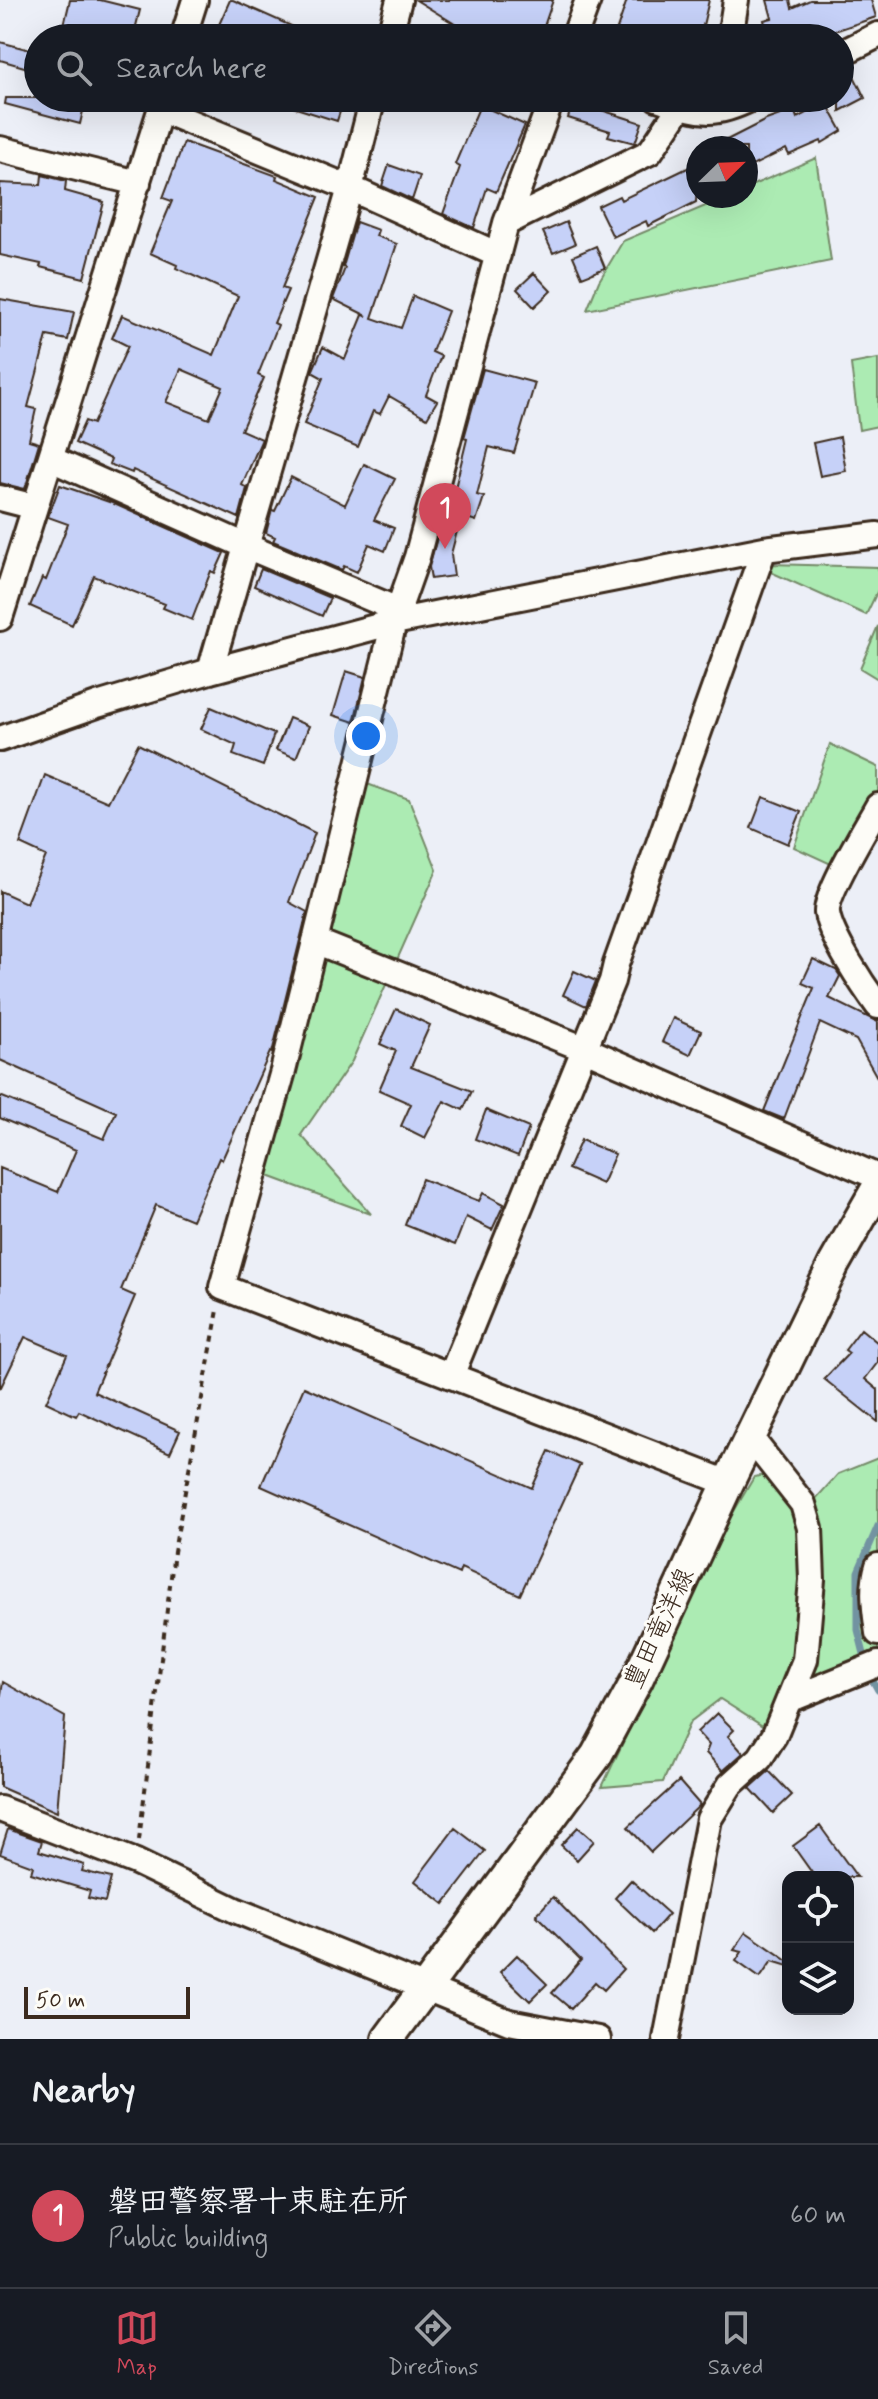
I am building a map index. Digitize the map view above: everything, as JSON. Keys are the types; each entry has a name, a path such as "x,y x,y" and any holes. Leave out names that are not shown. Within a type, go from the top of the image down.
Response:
{"main road":[{"name":"豊田竜洋線","path":"388,2039 596,1756 637,1680 834,1264 878,1187"}],"street":[{"path":"187,24 195,0"},
{"path":"393,24 399,0"},
{"path":"579,24 588,0"},
{"path":"732,24 736,0"},
{"path":"854,47 878,35"},
{"path":"0,618 160,112"},
{"path":"180,112 498,255"},
{"path":"210,671 369,112"},
{"path":"547,112 506,223 417,557 396,616 283,1071 222,1287 728,1483"},
{"path":"506,223 650,152 668,112"},
{"path":"0,149 138,183"},
{"path":"51,459 396,616"},
{"path":"0,498 35,507"},
{"path":"0,739 97,705 396,616 764,549 878,535"},
{"path":"451,1376 612,981 764,549"},
{"path":"878,806 833,889 827,911 837,939 878,1006"},
{"path":"315,941 585,1049 878,1177"},
{"path":"666,2039 709,1819 730,1785 760,1758 774,1736 805,1660 812,1580 810,1528 803,1504 750,1437"},
{"path":"878,1566 874,1578 874,1602 878,1633"},
{"path":"789,1700 878,1664"},
{"path":"0,1809 136,1862 235,1910 509,2022 598,2039"}],"path":[{"path":"136,1862 174,1552 222,1287"}],"green space":[{"path":"816,158 831,261 587,310 599,281 623,241 701,208 758,208 758,183"},
{"path":"878,359 878,426 859,430 851,364"},
{"path":"770,564 878,567 878,590 866,615 764,569"},
{"path":"878,626 878,679 860,668"},
{"path":"830,744 878,767 878,812 844,870 794,847"},
{"path":"356,780 409,799 437,870 352,1061 301,1135 371,1214 260,1173"},
{"path":"878,1458 878,1656 789,1700 775,1734 720,1699 690,1722 663,1782 602,1787 723,1530 754,1477 778,1473 805,1511 838,1474"}],"building":[{"path":"70,0 100,0 140,10 136,24 64,24"},
{"path":"230,0 233,0 287,24 219,24"},
{"path":"416,0 553,0 545,24 455,24"},
{"path":"627,0 709,0 703,24 619,24"},
{"path":"767,0 790,0 792,8 810,0 871,0 876,17 854,24 765,24 764,20 772,18"},
{"path":"0,42 24,48 24,67 0,60"},
{"path":"854,76 865,98 854,104"},
{"path":"6,98 24,98 24,109 5,104"},
{"path":"35,112 83,112 80,124"},
{"path":"309,112 340,112 337,121"},
{"path":"477,112 496,112 525,125 496,192 487,188 474,228 443,214 460,167 455,164"},
{"path":"570,112 608,112 642,123 635,143 608,136 610,131 568,118"},
{"path":"795,112 797,118 808,112 832,112 842,131 822,143 789,155 786,149 758,163 758,136 735,136 766,120"},
{"path":"184,142 277,176 276,179 319,197 282,288 288,290 258,375 264,378 241,430 262,439 242,485 247,488 239,518 133,470 132,473 109,464 111,459 75,443 85,421 93,424 128,346 112,338 122,315 214,355 238,296 150,253 172,201 163,198","holes":["181,369 223,387 209,419 166,402"]},
{"path":"389,165 420,176 412,200 382,186"},
{"path":"686,169 686,207 648,226 646,221 613,237 598,206 619,196 621,200"},
{"path":"42,175 66,181 65,191 104,202 84,278 0,255 0,183 41,185"},
{"path":"356,222 378,230 376,236 397,244 372,318 401,328 413,296 448,311 432,352 441,356 426,395 437,401 427,418 389,396 380,414 373,411 358,447 304,424 323,378 312,372 323,347 345,359 363,315 367,316 333,299 345,268"},
{"path":"566,222 575,244 553,253 543,232"},
{"path":"596,246 605,268 582,277 573,256"},
{"path":"534,273 551,291 534,307 517,289"},
{"path":"0,299 74,312 68,340 47,336 28,407 36,409 29,440 39,443 25,489 0,483"},
{"path":"483,369 535,383 514,453 489,447 477,495 484,497 476,521 461,516 451,554 454,576 431,579 429,567 451,487 455,488 467,439 464,438"},
{"path":"840,437 846,471 820,476 813,443"},
{"path":"364,464 395,479 374,520 394,528 385,551 369,544 357,572 344,566 342,570 273,541 275,537 266,533 272,510 275,511 291,477 345,505"},
{"path":"60,485 112,503 224,553 215,573 211,571 192,620 163,608 165,604 94,576 72,625 30,606 42,578 46,580 68,524 48,517"},
{"path":"261,569 330,598 322,616 254,586"},
{"path":"346,671 365,677 354,722 333,715"},
{"path":"211,707 274,734 263,766 233,755 236,745 201,729"},
{"path":"289,718 309,726 296,758 276,750"},
{"path":"138,744 315,833 289,902 307,912 272,1053 222,1160 219,1158 192,1220 156,1205 121,1290 135,1296 94,1392 180,1431 170,1453 79,1411 76,1416 46,1402 67,1355 25,1337 0,1389 0,1168 58,1192 76,1150 0,1118 0,1096 104,1139 116,1112 0,1060 0,891 26,903 46,856 20,844 45,775 108,802"},
{"path":"763,797 801,812 788,844 751,828"},
{"path":"813,959 836,970 840,976 829,998 878,1022 878,1079 856,1040 820,1023 784,1119 764,1111 814,988 802,983"},
{"path":"574,971 596,981 586,1006 563,995"},
{"path":"396,1009 430,1025 411,1067 472,1091 463,1110 444,1101 425,1138 401,1126 411,1104 379,1090 396,1051 380,1044"},
{"path":"673,1018 701,1031 690,1055 662,1042"},
{"path":"486,1110 529,1128 518,1156 475,1139"},
{"path":"581,1140 615,1154 602,1184 568,1169"},
{"path":"422,1179 479,1201 483,1193 504,1204 492,1230 466,1217 455,1245 405,1225"},
{"path":"861,1329 878,1343 878,1362 865,1379 878,1390 878,1422 824,1379 849,1353 845,1350"},
{"path":"304,1387 532,1488 549,1451 580,1465 520,1595 461,1568 459,1574 261,1486"},
{"path":"3,1682 65,1717 57,1812 0,1787 0,1700"},
{"path":"717,1713 734,1730 728,1736 743,1753 723,1771 706,1753 709,1745 697,1732"},
{"path":"769,1771 792,1795 773,1813 750,1788"},
{"path":"679,1781 700,1805 651,1852 628,1827"},
{"path":"820,1826 853,1871 811,1871 793,1846"},
{"path":"578,1827 594,1841 577,1860 561,1845"},
{"path":"455,1828 485,1851 444,1904 415,1881"},
{"path":"8,1829 42,1841 39,1851 84,1865 82,1871 111,1878 105,1902 88,1898 90,1891 31,1873 33,1866 0,1854"},
{"path":"631,1880 669,1914 652,1933 615,1898"},
{"path":"553,1897 623,1969 604,1990 595,1982 571,2009 552,1993 581,1960 536,1915"},
{"path":"746,1932 782,1957 782,1964 772,1961 760,1978 736,1961 742,1952 734,1950"},
{"path":"517,1955 547,1984 530,2001 500,1972"}],"waterway":[{"path":"866,1662 858,1630 858,1572 878,1526"},
{"path":"869,1674 878,1690"}],"place":[{"name":"磐田警察署十束駐在所","path":"445,549"}]}
